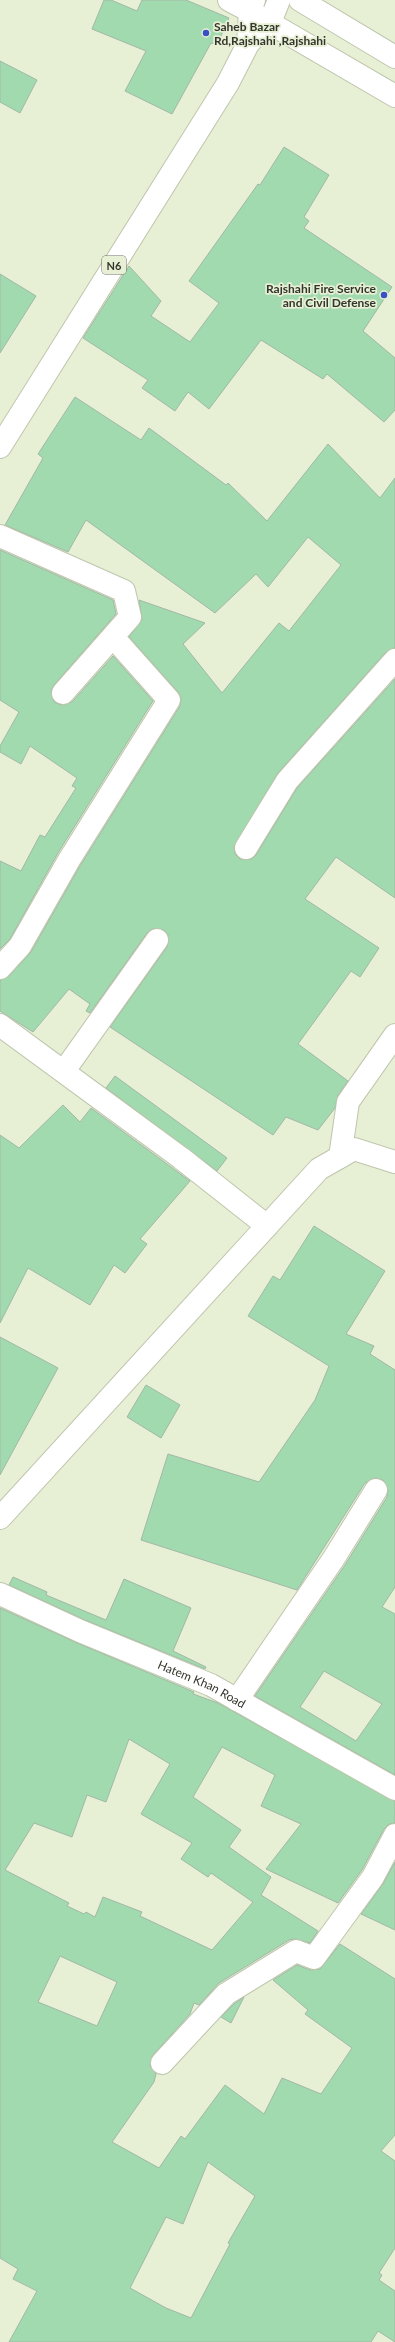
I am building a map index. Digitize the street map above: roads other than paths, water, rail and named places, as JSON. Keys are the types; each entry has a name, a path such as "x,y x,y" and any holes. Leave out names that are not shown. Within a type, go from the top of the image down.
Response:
{"main road":[{"path":"229,0 257,11 395,96"},
{"name":"N6","path":"0,447 228,82 248,44 257,11 279,0"},
{"path":"300,0 395,57"},
{"path":"0,536 124,591 130,617 63,693"},
{"path":"0,968 20,946 69,860 169,700 113,637"},
{"path":"246,848 287,781 395,660"},
{"path":"64,1071 157,940"},
{"path":"0,1024 181,1158 267,1226"},
{"path":"340,1157 348,1102 395,1035"},
{"path":"0,1518 319,1169 354,1149 395,1162"},
{"path":"237,1700 334,1558 376,1490"},
{"name":"Hatem Khan Road","path":"0,1594 80,1631 211,1685 395,1789"},
{"path":"162,2063 226,1994 296,1951 314,1958 373,1877 395,1835"}],"place":[{"name":"Saheb Bazar Rd,Rajshahi ,Rajshahi","path":"206,33"},
{"name":"Rajshahi Fire Service and Civil Defense","path":"384,295"}]}
